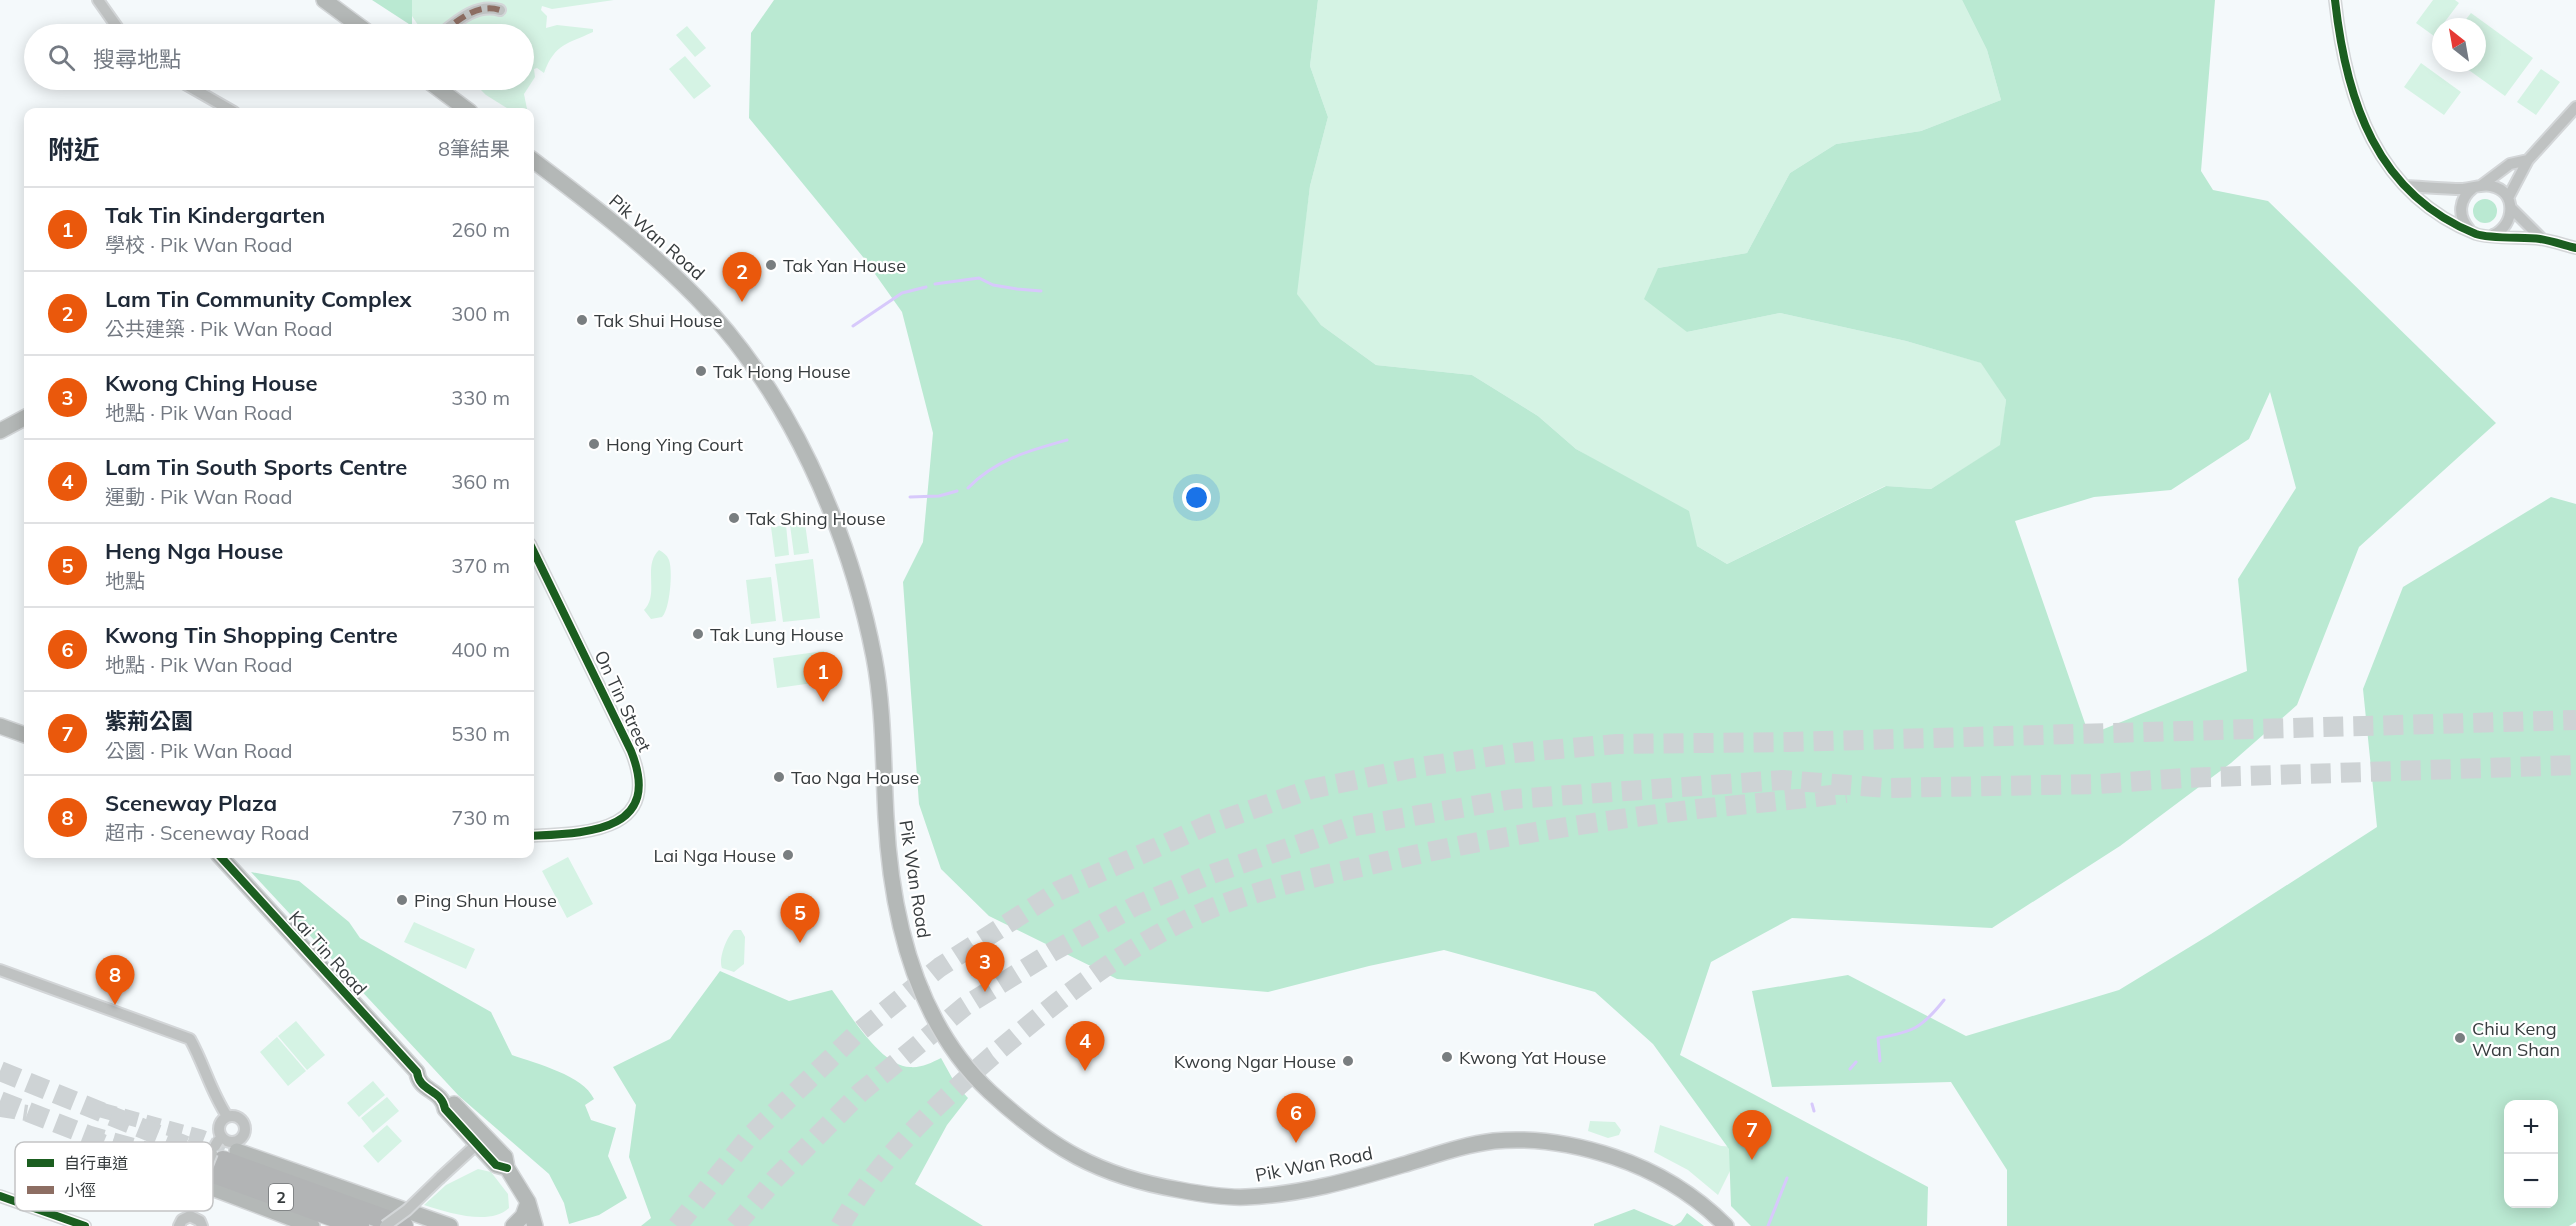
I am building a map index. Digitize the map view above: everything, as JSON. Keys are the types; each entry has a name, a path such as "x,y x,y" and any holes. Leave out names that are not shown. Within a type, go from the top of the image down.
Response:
{"highway":[{"name":"2","path":"222,1168 352,1218 403,1226"}],"main road":[{"path":"324,0 356,24"},
{"path":"440,90 464,108"},
{"name":"Pik Wan Road","path":"534,161 632,238 712,315 774,397 810,467 853,574 874,659 884,743 888,850 898,915 906,946 921,992 937,1022 967,1067 989,1091 1053,1143 1088,1164 1142,1182 1199,1193 1242,1197 1282,1193 1345,1181 1477,1144 1532,1140 1580,1146 1630,1162 1666,1180 1706,1208 1726,1226"},
{"path":"0,431 24,418"},
{"path":"0,726 24,735"},
{"name":"Kai Tin Road","path":"222,858 417,1072 424,1073 433,1083 445,1109 484,1143 496,1166 507,1168 528,1202 535,1226"},
{"path":"222,1168 312,1226"},
{"path":"222,1168 450,1226"},
{"path":"513,1226 523,1216 528,1202"}],"street":[{"path":"98,0 115,24"},
{"path":"2335,0 2340,48 2356,106 2382,156 2415,197 2444,219 2479,235 2542,239 2576,248"},
{"path":"454,24 466,14 494,6"},
{"path":"196,90 227,108"},
{"path":"2490,235 2506,226 2510,203 2528,160 2576,107"},
{"path":"2469,229 2462,219 2461,208 2465,196 2510,164 2528,160"},
{"path":"2406,186 2498,188 2542,239"},
{"name":"On Tin Street","path":"534,552 631,751 636,764 639,787 634,804 626,816 600,830 534,836"},
{"path":"0,970 156,1020 190,1038 216,1099 227,1116"},
{"path":"190,1038 194,1027"},
{"path":"227,1116 235,1116 245,1125 242,1139 228,1142 219,1133 220,1123 227,1116"},
{"path":"213,1151 222,1137"},
{"path":"384,1226 407,1210 440,1178 484,1143"},
{"path":"0,1196 15,1201"},
{"path":"42,1211 85,1226"},
{"path":"190,1216 191,1211"},
{"path":"179,1226 182,1220 190,1216"},
{"path":"190,1216 200,1221 202,1226"}],"green space":[{"path":"372,0 412,0 412,24"},
{"path":"409,0 614,0 552,9 542,6 541,10 547,16 546,28 557,25 593,29 593,32 569,42 558,50 544,73 537,68 534,69 534,24 417,24 412,16"},
{"path":"774,0 1318,0 1310,66 1328,117 1310,186 1297,294 1321,325 1376,365 1472,375 1538,416 1576,449 1689,511 1697,546 1727,564 1886,486 1931,489 2000,445 2006,400 1981,363 1906,341 1780,313 1687,332 1644,299 1658,268 1747,253 1790,173 1836,144 1921,131 2001,100 1987,50 1962,0 2215,0 2201,171 2213,190 2268,201 2496,423 2359,547 2297,705 2231,763 2120,846 1992,928 1792,918 1711,962 1680,1055 1928,1187 1927,1226 1751,1226 1731,1206 1729,1149 1653,1044 1595,992 1444,950 1369,966 1268,992 1117,979 989,916 941,869 919,804 903,582 923,542 933,433 902,312 863,257 749,118 751,33","holes":["2270,392 2296,488 2238,579 2247,671 2089,735 2015,521 2094,497 2171,490 2249,439"]},
{"path":"1318,0 1962,0 1987,50 2001,100 1921,131 1836,144 1790,173 1747,253 1658,268 1687,332 1780,313 1906,341 1982,363 2006,400 2001,445 1931,489 1885,486 1727,564 1697,546 1619,474 1576,449 1538,416 1472,375 1376,365 1321,325 1296,294 1310,186 1328,117 1310,66"},
{"path":"2433,0 2455,0 2459,3 2448,18 2432,18 2432,35 2416,23"},
{"path":"2471,13 2478,18 2467,18"},
{"path":"2486,24 2533,58 2505,96 2472,72 2486,72"},
{"path":"687,26 706,48 695,57 676,35"},
{"path":"685,56 711,86 694,99 669,69"},
{"path":"2421,63 2461,92 2444,115 2404,87"},
{"path":"2541,69 2560,82 2536,115 2517,102"},
{"path":"481,90 527,90 524,94 527,108 507,108"},
{"path":"2485,199 2493,203 2497,211 2493,219 2485,223 2477,219 2473,211 2477,203"},
{"path":"2551,497 2576,504 2576,1222 2569,1226 2007,1226 2007,1170 1951,1082 1772,1087 1752,991 1848,975 1966,1036 2119,990 2377,827 2363,689 2403,587"},
{"path":"805,523 809,553 794,555 790,525"},
{"path":"786,525 789,555 775,557 771,527"},
{"path":"659,550 669,560 670,590 665,613 662,617 651,619 644,610 651,596 652,564"},
{"path":"813,559 820,618 783,622 775,564"},
{"path":"771,577 776,621 751,624 746,580"},
{"path":"824,651 828,681 777,688 773,658"},
{"path":"568,857 593,904 567,918 542,871"},
{"path":"251,872 299,881 349,922 360,938 491,1012 512,1055 558,1071 580,1083 594,1099 585,1105 591,1120 616,1128 608,1156 627,1198 599,1215 569,1224 564,1203 549,1174 459,1096"},
{"path":"414,922 475,949 466,969 404,942"},
{"path":"734,930 741,930 745,937 744,964 734,972 722,968 721,959"},
{"path":"720,971 789,1001 832,990 866,1036 888,1058 899,1065 914,1067 926,1065 941,1058 956,1085 968,1098 947,1125 915,1184 983,1226 641,1226 651,1218 629,1157 636,1105 613,1067 670,1039"},
{"path":"296,1021 325,1055 307,1070 278,1036"},
{"path":"277,1037 306,1071 288,1086 260,1052"},
{"path":"373,1081 385,1095 359,1117 347,1103"},
{"path":"387,1097 399,1111 373,1133 361,1118"},
{"path":"1590,1121 1615,1122 1621,1130 1619,1135 1608,1138 1588,1131"},
{"path":"387,1125 402,1141 378,1163 363,1146"},
{"path":"1660,1125 1721,1146 1789,1150 1732,1167 1718,1195 1688,1170 1654,1152"},
{"path":"478,1169 491,1172 508,1194 509,1208 501,1213 480,1217 457,1214 424,1205 446,1185"},
{"path":"1634,1209 1674,1226 1594,1226 1594,1224"},
{"path":"1687,1213 1704,1226 1674,1226 1681,1222"}],"waterway":[{"path":"935,284 979,278 993,285 1041,291"},
{"path":"853,326 902,293 926,287"},
{"path":"968,488 978,478 1001,463 1027,452 1067,440"},
{"path":"910,497 939,496 957,491"},
{"path":"1880,1061 1878,1038 1908,1031 1923,1023 1944,1000"},
{"path":"1850,1069 1856,1062"},
{"path":"1812,1104 1814,1111"},
{"path":"1768,1226 1787,1178"}],"tunnel":[{"path":"677,1226 748,1138 855,1035 940,967 1058,891 1210,824 1311,789 1413,768 1514,753 1617,744 1789,742 2576,720"},
{"path":"735,1226 775,1179 861,1092 965,1006 1052,952 1135,906 1206,876 1349,827 1513,799 1783,780 1886,788 2099,784 2184,778 2576,765"},
{"path":"840,1226 871,1179 909,1135 992,1056 1098,972 1154,936 1215,907 1311,878 1491,840 1657,814 1846,793"},
{"path":"0,1071 176,1142"},
{"path":"0,1101 111,1142"},
{"path":"0,1109 27,1113"},
{"path":"101,1110 201,1137 237,1151"},
{"path":"90,1136 104,1142"},
{"path":"213,1157 223,1161"},
{"path":"213,1173 217,1174"}],"marked path":[{"path":"454,24 476,11 492,8 500,10"}],"cycle path":[{"path":"2335,0 2340,37 2358,107 2372,140 2390,169 2413,195 2442,217 2476,234 2490,237 2540,239 2576,248"},
{"path":"534,552 631,751 638,778 637,798 628,813 614,823 574,833 534,836"},
{"path":"222,858 417,1072 422,1083 440,1098 445,1109 496,1165 507,1168"},
{"path":"0,1196 15,1201"},
{"path":"42,1211 85,1226"}],"place":[{"name":"Tak Yan House","path":"771,265"},
{"name":"Lam Tin Community Complex","path":"742,302"},
{"name":"Tak Shui House","path":"582,320"},
{"name":"Tak Hong House","path":"701,371"},
{"name":"Hong Ying Court","path":"594,444"},
{"name":"Tak Shing House","path":"734,518"},
{"name":"Tak Lung House","path":"698,634"},
{"name":"Tak Tin Kindergarten","path":"823,702"},
{"name":"Tao Nga House","path":"779,777"},
{"name":"Lai Nga House","path":"788,855"},
{"name":"Ping Shun House","path":"402,900"},
{"name":"Heng Nga House","path":"800,943"},
{"name":"Kwong Ching House","path":"985,992"},
{"name":"Sceneway Plaza","path":"115,1005"},
{"name":"Chiu Keng Wan Shan","path":"2460,1038"},
{"name":"Kwong Yat House","path":"1447,1057"},
{"name":"Kwong Ngar House","path":"1348,1061"},
{"name":"Lam Tin South Sports Centre","path":"1085,1071"},
{"name":"Kwong Tin Shopping Centre","path":"1296,1143"},
{"name":"紫荊公園","path":"1752,1160"}]}
